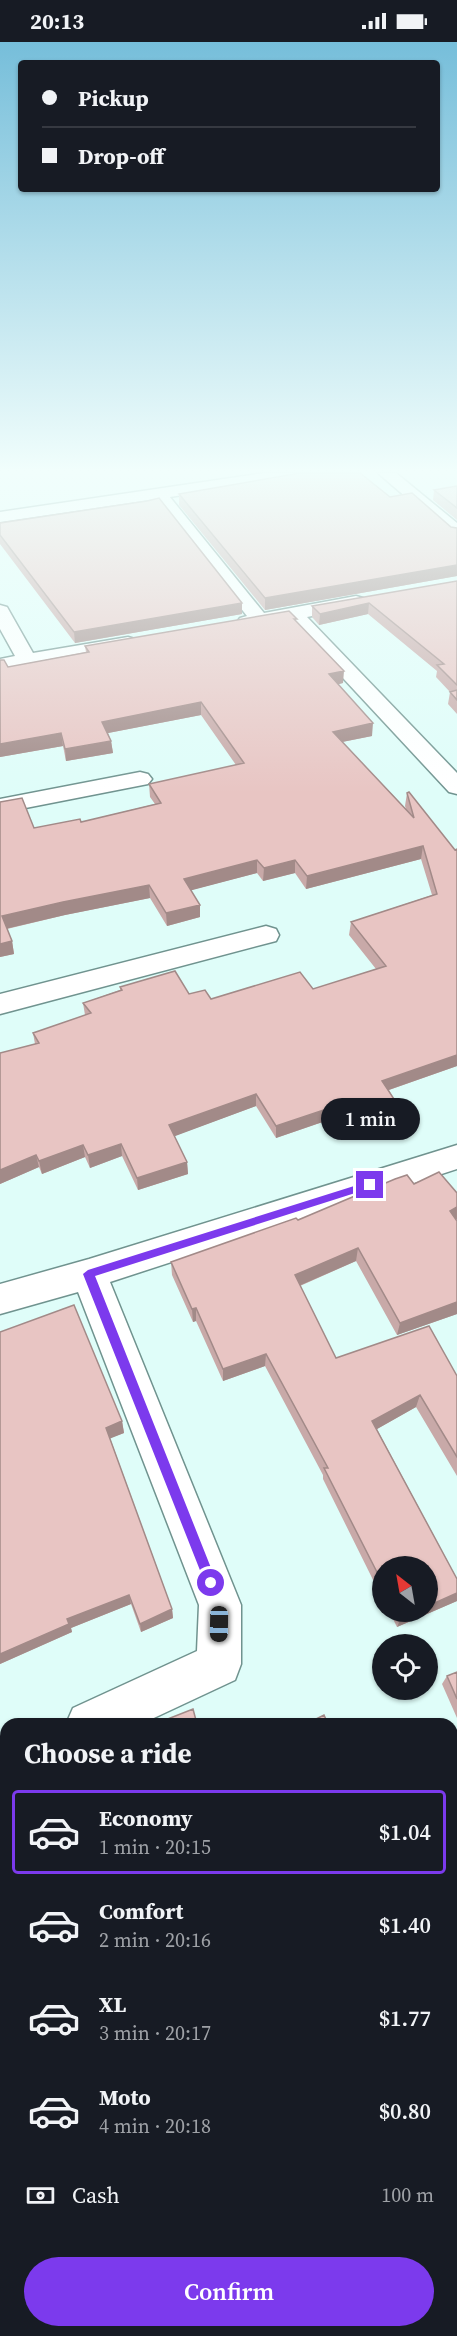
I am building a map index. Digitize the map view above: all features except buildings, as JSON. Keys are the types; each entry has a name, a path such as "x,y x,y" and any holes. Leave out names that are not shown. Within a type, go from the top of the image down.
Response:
{"street":[{"path":"228,580 260,620"},
{"path":"225,626 375,598"},
{"path":"0,611 27,660"},
{"path":"293,613 457,787"},
{"path":"0,665 144,640"},
{"path":"0,806 140,779"},
{"path":"0,1004 266,935"},
{"path":"0,1299 88,1274 457,1157"},
{"path":"88,1274 220,1605 219,1664 102,1718"}],"route":[{"path":"211,1583 88,1274 370,1185"}]}
